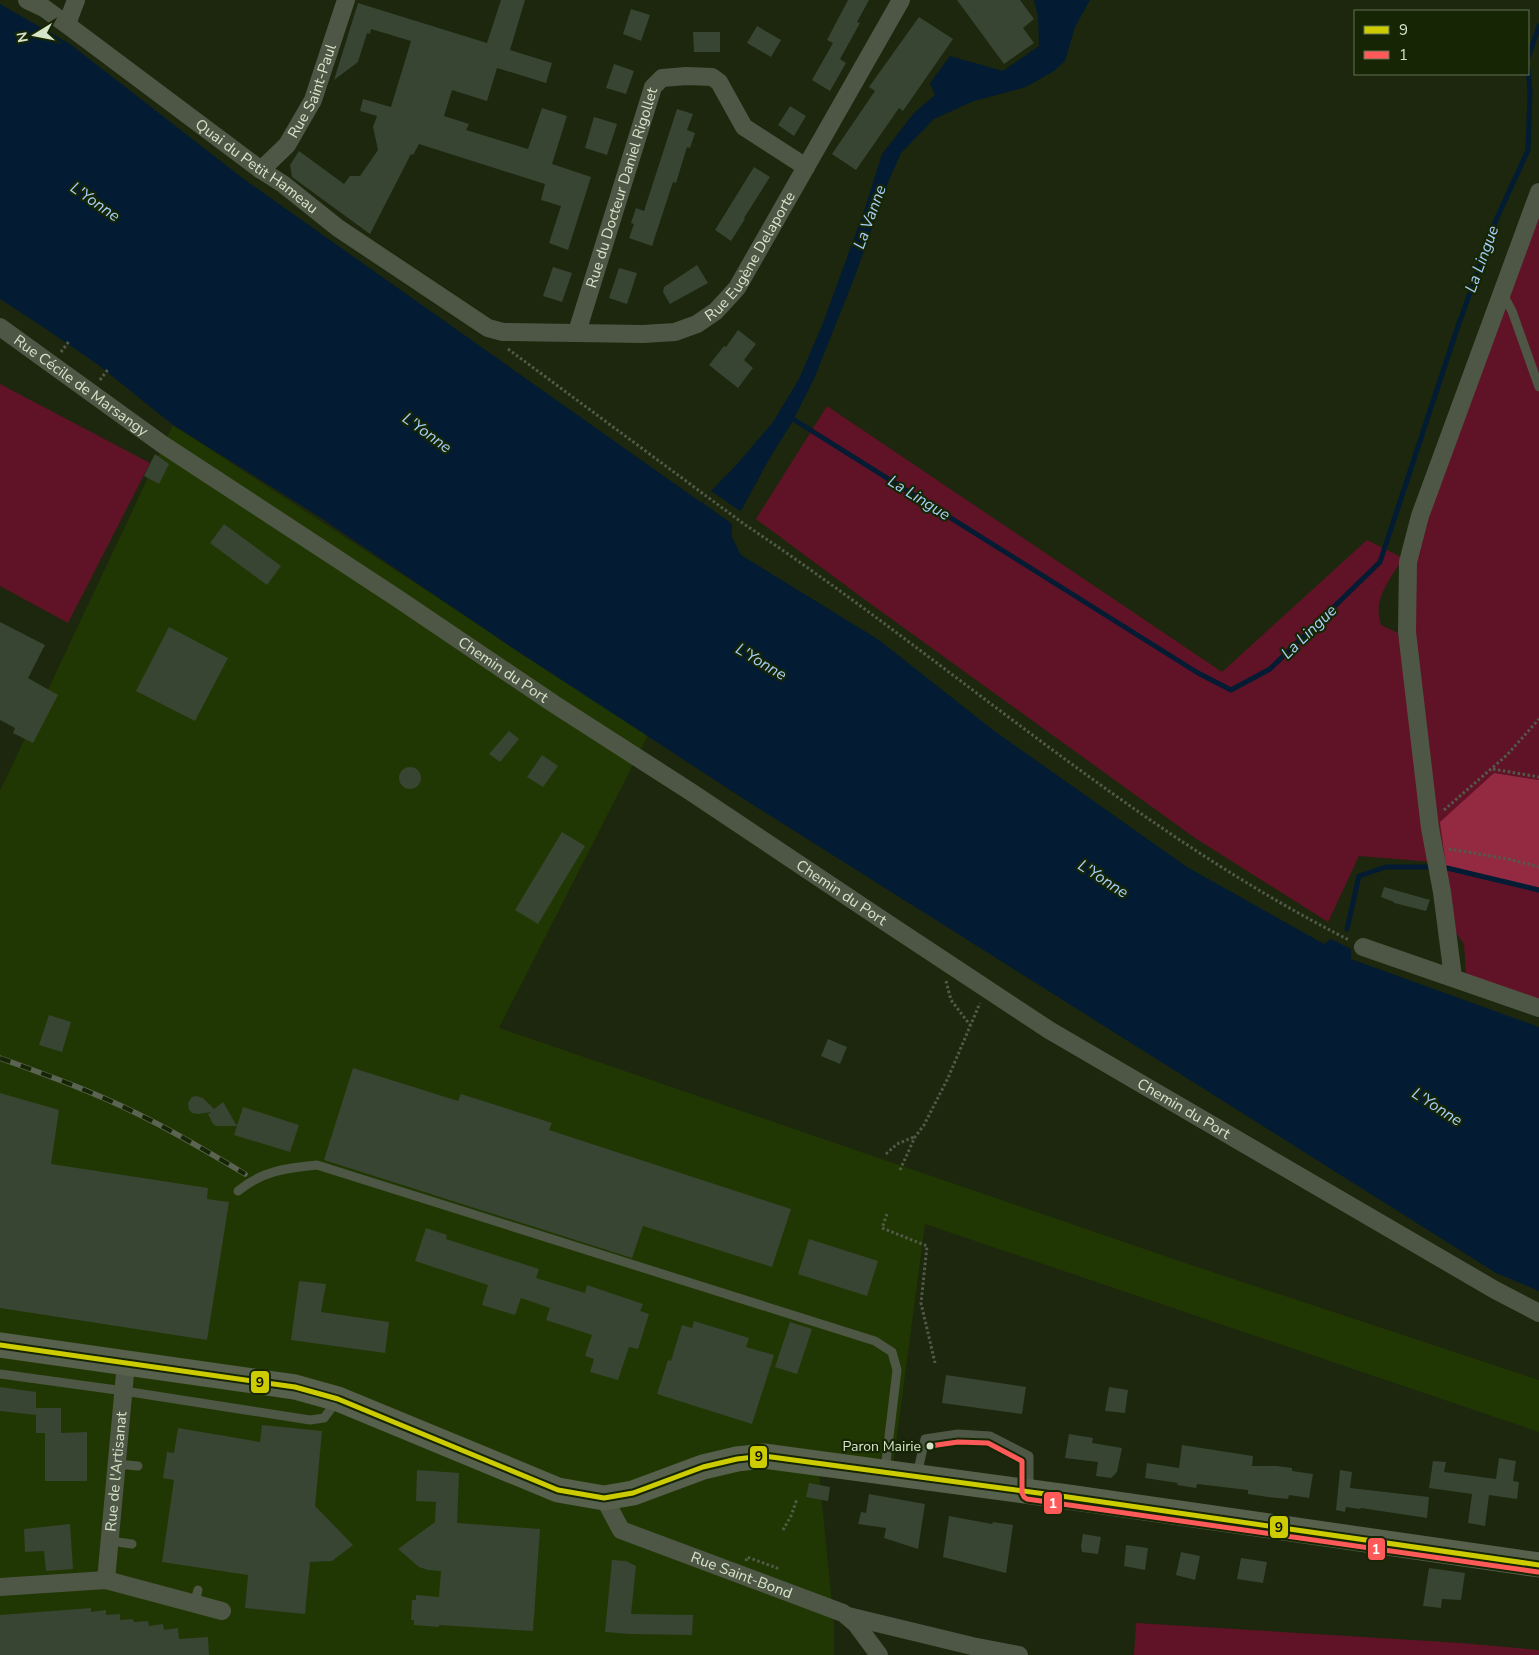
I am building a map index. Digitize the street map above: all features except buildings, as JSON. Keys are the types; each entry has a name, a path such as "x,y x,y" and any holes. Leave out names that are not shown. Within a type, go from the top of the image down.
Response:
{"main road":[{"path":"0,1345 295,1387 338,1400 558,1490 604,1498 633,1493 703,1467 737,1459 764,1456 1539,1565"}],"street":[{"name":"Quai du Petit Hameau","path":"27,0 44,8 67,24 261,170 283,184 338,228 488,328"},
{"path":"67,24 76,0"},
{"name":"Rue Saint-Paul","path":"261,170 287,144 313,100 346,0"},
{"name":"Rue Eugène Delaporte","path":"488,328 503,332 643,334 675,332 697,324 716,311 737,288 901,0"},
{"name":"Rue du Docteur Daniel Rigollet","path":"577,332 653,88 662,78 686,76 712,77 719,82 744,127 806,167"},
{"path":"1453,977 1430,823 1407,632 1408,562 1420,516 1539,192"},
{"name":"Rue Cécile de Marsangy","path":"0,327 162,444"},
{"name":"Chemin du Port","path":"162,444 397,598 554,704 692,792 949,965 1057,1035 1495,1290 1539,1313"},
{"path":"1357,944 1539,1008"},
{"name":"Rue de l'Artisanat","path":"106,1580 126,1363"},
{"name":"Rue Saint-Bond","path":"604,1498 621,1530 848,1616 880,1655"},
{"path":"0,1587 106,1580 196,1597 222,1612"},
{"path":"848,1616 972,1646 1019,1655"}],"lane":[{"path":"1502,293 1512,311 1539,387"},
{"path":"238,1191 249,1182 265,1174 292,1167 317,1166 875,1342 892,1352 897,1370 885,1473"},
{"path":"0,1374 124,1390 310,1420 324,1418 338,1400"},
{"path":"917,1477 925,1439 958,1434 990,1436 1029,1456 1030,1492"},
{"path":"117,1464 138,1466"},
{"path":"110,1541 132,1544"}],"path":[{"path":"512,352 704,495 808,568 1090,778 1204,857 1325,928 1357,944"},
{"path":"1430,823 1507,755 1539,718"},
{"path":"1492,769 1539,777"},
{"path":"1434,846 1508,858 1539,867"},
{"path":"949,965 944,971 951,1000 970,1025"},
{"path":"900,1170 915,1137 924,1125 948,1078 986,989"},
{"path":"886,1154 898,1144 915,1137"},
{"path":"887,1214 882,1228 927,1246 921,1302 934,1363"},
{"path":"783,1530 797,1500"},
{"path":"745,1561 747,1557 777,1568"}],"shaded area":[{"path":"1539,216 1539,780 1493,773 1446,865 1539,888 1539,1000 1466,974 1464,944 1454,930 1443,865 1415,642 1413,560"},
{"path":"0,384 150,463 68,623 0,586"},
{"path":"827,406 1222,672 1367,540 1403,558 1384,590 1379,607 1379,616 1381,625 1398,633 1433,862 1359,856 1328,922 1195,838 756,519"},
{"path":"173,425 648,735 499,1028 1188,1264 1539,1380 1539,1432 925,1224 892,1473 818,1463 834,1624 834,1655 0,1655 0,791"},
{"path":"1494,773 1539,780 1539,888 1446,866 1440,822"},
{"path":"1136,1623 1461,1643 1539,1650 1539,1655 1134,1655"}],"water":[{"path":"1034,0 1090,0 1075,27 1065,61 1054,71 1026,87 974,101 934,119 901,153 814,379 791,424 732,524 732,537 741,555 879,640 993,730 1187,867 1324,944 1331,939 1351,949 1351,959 1539,1027 1539,1291 1496,1273 747,801 514,649 318,516 173,425 97,364 0,299 0,4 70,44 245,180 702,503 773,422 799,379 823,323 864,211 882,154 914,113 935,95 930,83 950,56 1003,71 1039,46 1038,16"}],"pier":[{"path":"711,491 743,513 735,526 703,503"}],"waterway":[{"name":"La Lingue","path":"1529,55 1539,26"},
{"name":"La Lingue","path":"788,416 1198,673 1231,690 1270,669 1380,562 1457,329 1496,220 1528,150 1530,92 1529,75"},
{"path":"1347,929 1359,876 1386,867 1431,867"},
{"path":"1447,868 1539,890"}],"railway":[{"path":"0,1058 70,1084 121,1106 179,1135 245,1174"}],"transit line":[{"name":"9","path":"0,1345 295,1387 338,1399 558,1490 604,1498 633,1493 703,1467 737,1459 764,1456 1068,1497 1539,1565"},
{"name":"1","path":"930,1446 958,1442 988,1443 1022,1461 1022,1493 1027,1499 1538,1572"}],"place":[{"name":"Paron Mairie","path":"930,1446"}],"water label":[{"name":"L'Yonne","path":"95,202"},
{"name":"La Vanne","path":"870,217"},
{"name":"L'Yonne","path":"427,433"},
{"name":"L'Yonne","path":"761,662"},
{"name":"L'Yonne","path":"1103,879"},
{"name":"L'Yonne","path":"1437,1107"}]}
